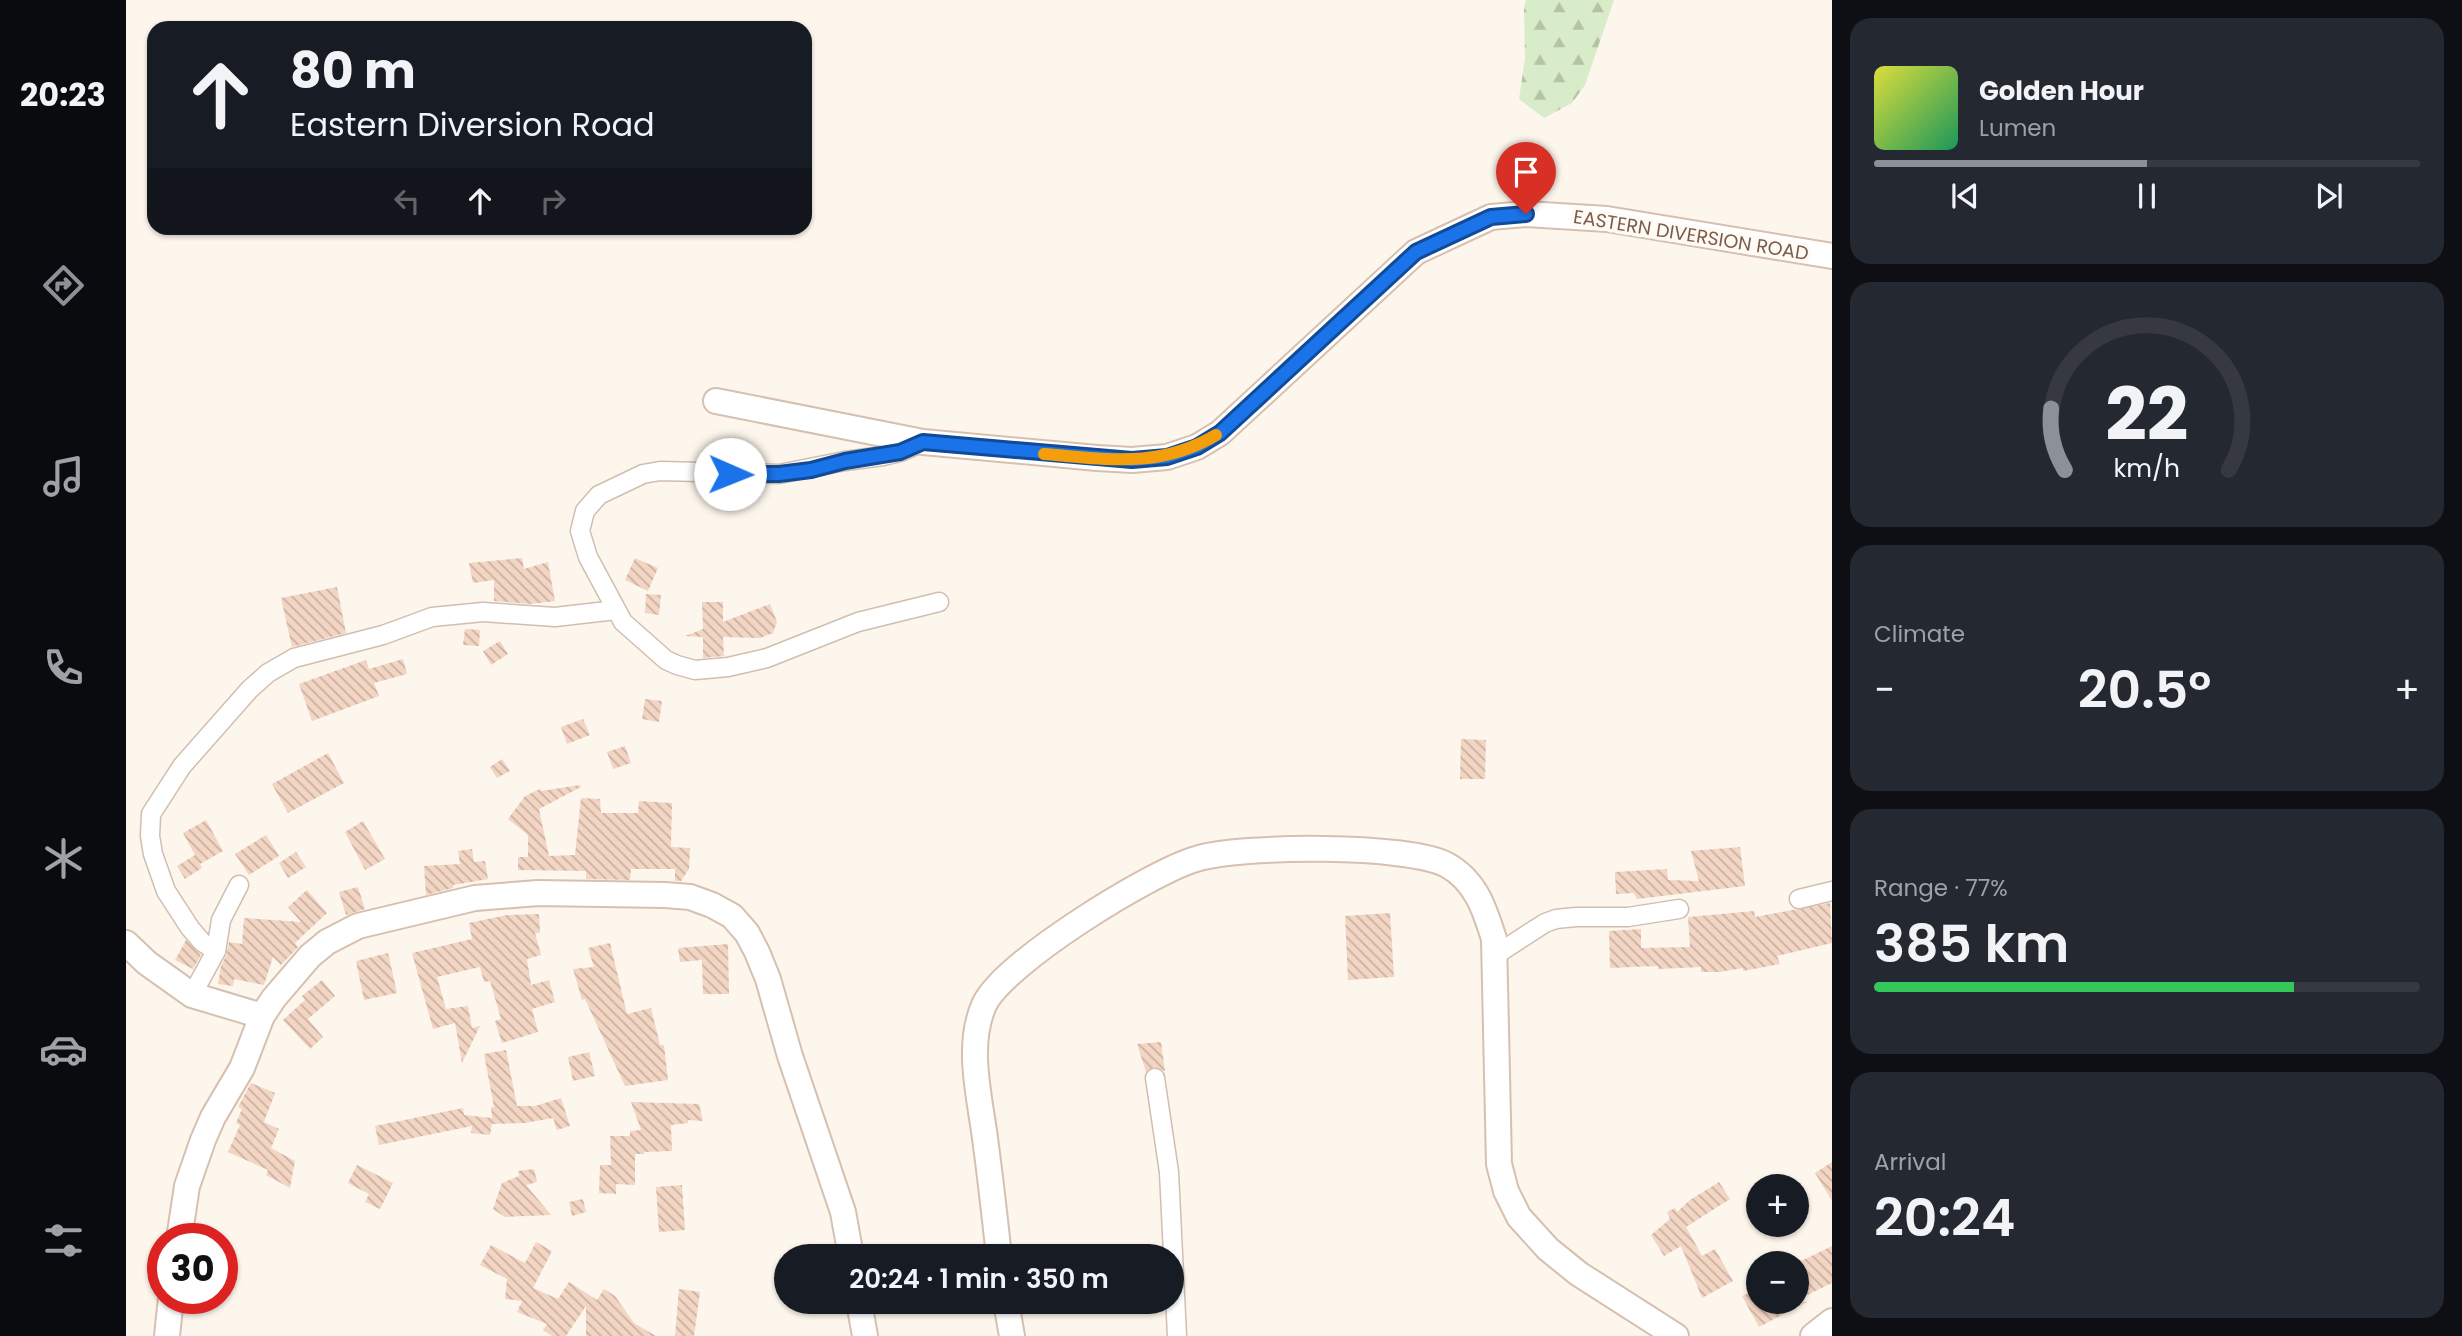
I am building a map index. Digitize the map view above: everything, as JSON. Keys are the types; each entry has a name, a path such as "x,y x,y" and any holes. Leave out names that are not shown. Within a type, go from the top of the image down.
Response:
{"main road":[{"name":"EASTERN DIVERSION ROAD","path":"716,401 923,442 1132,460 1167,457 1197,447 1220,433 1416,252 1491,217 1526,214 1607,219 1832,256"},
{"path":"997,1244 975,1065 976,1028 985,1002 1001,982 1022,963 1073,926 1143,883 1193,859 1223,852 1318,850 1420,855 1448,866 1475,889 1494,939 1499,1164 1506,1191 1518,1217 1548,1249 1579,1274 1676,1336"},
{"path":"182,1223 187,1186 199,1152 213,1117 242,1068 262,1016 310,956 340,933 475,898 538,893 665,895 690,897 712,905 732,916 747,933 768,979 790,1056 843,1212 849,1244"},
{"path":"126,943 146,963 192,995 262,1016"},
{"path":"167,1336 169,1314"},
{"path":"861,1314 865,1336"},
{"path":"1008,1314 1013,1336"},
{"path":"1813,1336 1832,1321"}],"street":[{"path":"923,442 891,454 779,474 660,471 643,474 599,495 585,512 580,531 588,557 624,622 666,660 695,670 728,667 767,657 858,622 939,601"},
{"path":"216,951 202,942 190,928 166,891 153,854 151,814 182,766 250,689 268,673 294,658 383,635 432,617 483,612 555,617 616,610"},
{"path":"192,995 216,951 221,920 239,885"},
{"path":"1799,898 1832,891"},
{"path":"1494,956 1545,923 1556,919 1628,917 1679,909"},
{"path":"1155,1078 1168,1172 1177,1336"}],"green space":[{"path":"1526,0 1614,0 1585,85 1572,103 1544,118 1519,99 1525,58"}],"building":[{"path":"522,558 524,569 548,562 555,601 531,604 494,601 494,580 473,583 469,563"},
{"path":"635,558 658,568 648,591 625,580"},
{"path":"337,587 346,633 292,647 281,598"},
{"path":"646,594 661,595 659,615 645,613"},
{"path":"702,602 723,602 723,622 770,604 777,622 773,633 760,638 723,637 724,656 703,658 703,637 685,636 703,629"},
{"path":"465,629 480,630 479,646 463,645"},
{"path":"500,641 508,654 491,665 483,651"},
{"path":"403,659 407,674 374,683 379,696 312,721 299,684 366,660 369,669"},
{"path":"645,699 662,701 659,722 642,719"},
{"path":"583,719 590,735 567,744 561,727"},
{"path":"1461,739 1486,740 1485,779 1460,779"},
{"path":"625,746 631,763 613,769 607,752"},
{"path":"328,753 344,783 288,813 272,784"},
{"path":"502,759 510,771 497,778 490,767"},
{"path":"581,787 539,809 549,856 575,855 581,798 600,799 601,813 638,813 639,801 672,803 671,847 690,848 689,869 681,881 675,881 675,869 631,869 630,880 586,879 586,871 518,870 518,857 528,857 528,835 508,819 525,796 540,789"},
{"path":"206,820 223,851 200,864 202,868 185,879 177,866 195,855 183,833"},
{"path":"363,821 385,859 365,870 345,832"},
{"path":"266,835 279,856 249,875 235,854"},
{"path":"1740,847 1745,886 1637,899 1634,893 1616,894 1615,872 1667,869 1668,880 1699,881 1691,851"},
{"path":"472,849 474,862 485,861 488,879 453,885 453,888 426,895 424,866 460,864 458,851"},
{"path":"296,852 306,867 288,878 279,863"},
{"path":"358,887 365,909 346,915 339,892"},
{"path":"307,890 327,913 295,943 298,947 281,965 273,957 264,985 234,979 233,986 218,984 229,942 242,944 244,918 301,922 288,907"},
{"path":"1830,903 1832,943 1777,956 1780,964 1743,971 1743,968 1719,972 1701,972 1701,967 1610,968 1609,931 1641,929 1641,948 1690,947 1688,917 1754,911 1755,917"},
{"path":"1390,913 1394,977 1348,980 1345,916"},
{"path":"539,914 540,933 535,933 541,955 527,959 531,985 549,980 555,1002 532,1009 538,1032 502,1043 495,1021 501,1019 490,981 484,982 480,967 437,977 446,1009 468,1006 472,1028 480,1026 462,1063 455,1023 433,1029 412,953 472,939 469,923 507,915"},
{"path":"186,940 201,955 193,969 175,960"},
{"path":"610,943 627,1014 651,1008 660,1045 664,1045 668,1080 625,1086 585,999 582,1000 573,969 594,967 588,948"},
{"path":"728,944 729,994 703,994 702,960 680,962 678,948"},
{"path":"388,953 397,993 364,1000 356,961"},
{"path":"322,980 335,996 308,1019 323,1037 310,1049 283,1020 305,1000 302,996"},
{"path":"1161,1042 1165,1071 1154,1067 1146,1072 1137,1044"},
{"path":"506,1050 517,1106 535,1106 561,1098 570,1126 557,1130 553,1118 525,1123 492,1122 490,1135 471,1133 472,1126 379,1145 375,1126 463,1108 464,1115 492,1118 491,1107 494,1107 484,1054"},
{"path":"589,1052 595,1076 573,1081 568,1057"},
{"path":"251,1083 275,1093 264,1122 279,1129 271,1148 295,1161 290,1188 266,1175 268,1170 228,1152 240,1125 236,1123 242,1109 238,1107"},
{"path":"631,1102 699,1104 703,1121 688,1120 688,1123 671,1125 672,1151 635,1154 635,1185 616,1184 616,1194 599,1193 600,1165 611,1165 610,1136 630,1136 630,1131 641,1130"},
{"path":"1832,1162 1832,1201 1815,1173"},
{"path":"357,1165 393,1183 380,1209 365,1202 369,1194 348,1183"},
{"path":"534,1169 537,1182 526,1185 551,1215 505,1217 493,1209 502,1183 519,1176 518,1171"},
{"path":"1719,1182 1730,1199 1686,1227 1702,1256 1715,1249 1733,1281 1702,1298 1681,1246 1664,1256 1651,1235 1670,1219 1667,1212 1675,1208 1677,1212 1690,1200"},
{"path":"682,1185 685,1230 659,1232 656,1187"},
{"path":"583,1199 586,1212 572,1216 569,1202"},
{"path":"536,1242 552,1251 533,1288 558,1299 569,1282 597,1300 604,1289 615,1296 634,1323 656,1336 586,1336 586,1306 566,1336 552,1336 543,1330 547,1324 517,1312 522,1301 505,1299 507,1279 480,1265 491,1245 525,1263"},
{"path":"1832,1246 1832,1283 1809,1294 1809,1257"},
{"path":"679,1289 700,1292 694,1336 675,1336"},
{"path":"1752,1314 1784,1314 1759,1327"}],"slow traffic":[{"path":"1044,454 1132,460 1167,457 1197,447 1216,435"}],"route":[{"path":"730,474 779,474 811,470 900,452 923,442 1097,458 1132,460 1167,457 1197,447 1220,433 1416,252 1491,217 1526,214"}]}
